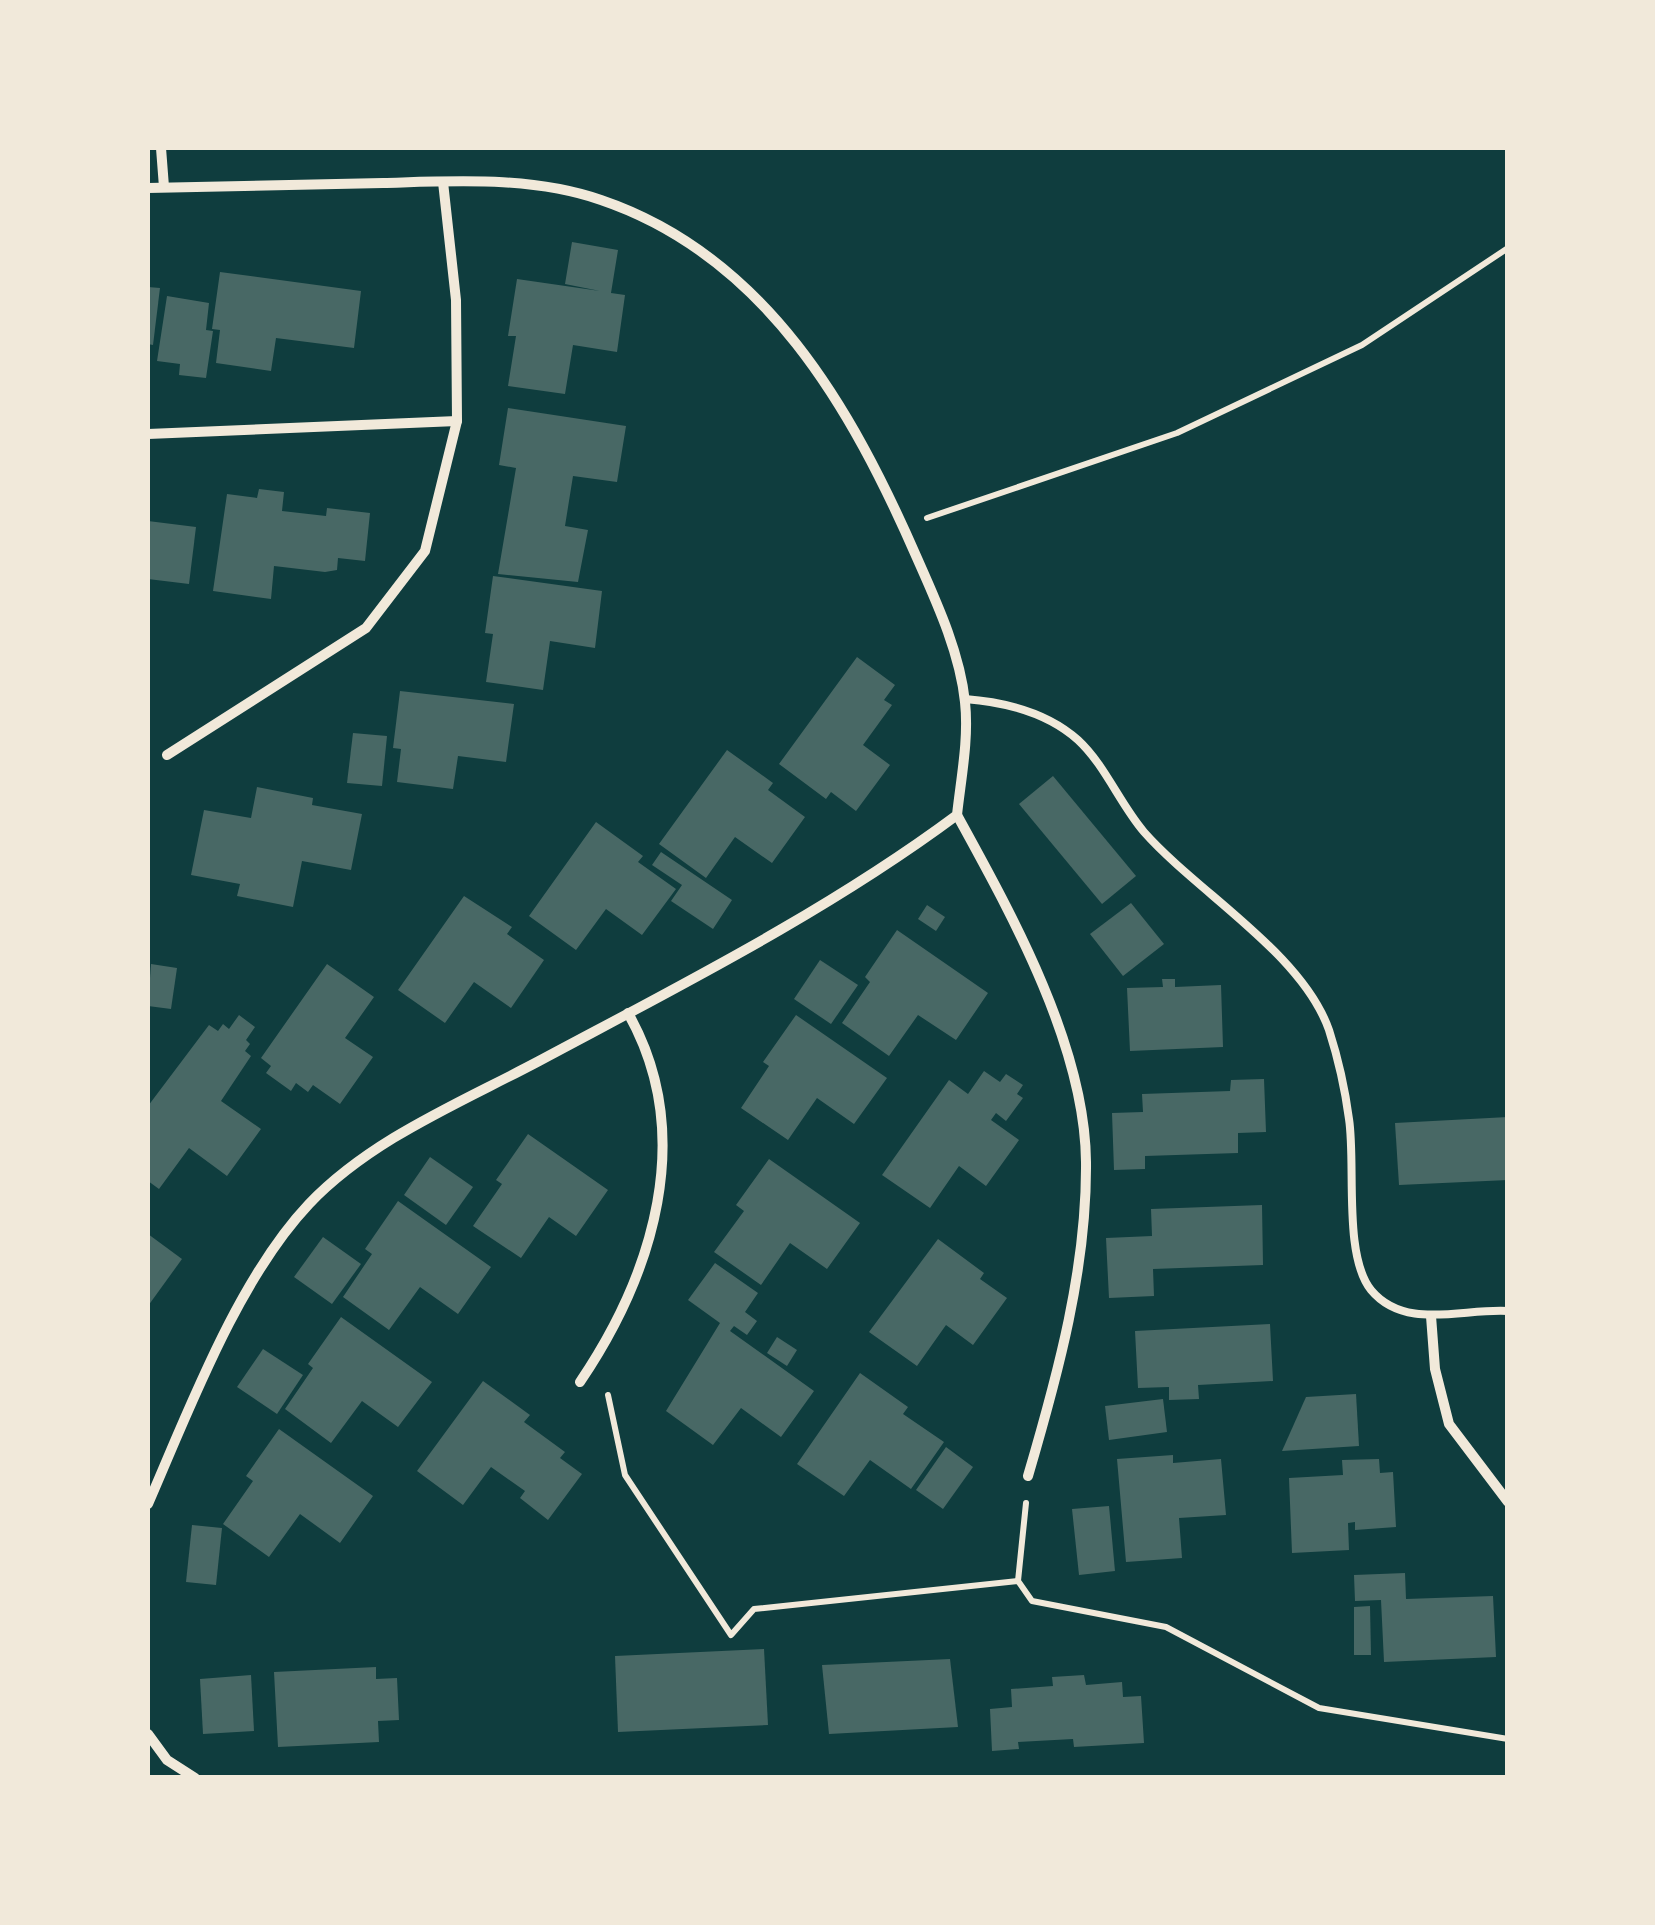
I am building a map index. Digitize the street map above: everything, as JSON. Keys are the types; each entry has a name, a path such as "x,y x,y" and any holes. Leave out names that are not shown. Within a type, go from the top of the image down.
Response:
{"street":[{"path":"161,148 164,188"},
{"path":"167,756 366,628 425,552 457,422 456,300 443,182"},
{"path":"148,188 521,183 601,200 666,231 721,269 772,312 815,363 904,526 944,620 965,699 957,815 1025,940 1075,1082 1086,1159 1082,1248 1050,1402 1028,1476"},
{"path":"148,434 457,422"},
{"path":"148,1504 212,1357 270,1256 307,1206 362,1156 628,1013 896,861 957,815"},
{"path":"580,1382 599,1354 647,1252 664,1176 661,1105 647,1046 628,1013"},
{"path":"1431,1316 1435,1369 1449,1424 1508,1502"},
{"path":"148,1734 167,1760 195,1778"}],"lane":[{"path":"965,699 992,701 1030,712 1077,739 1160,849 1300,982 1328,1028 1342,1077 1350,1119 1360,1271 1369,1288 1395,1309 1431,1316 1508,1311"}],"path":[{"path":"904,526 1177,433 1362,344 1508,248"},
{"path":"599,1354 625,1475 731,1635 754,1609 1018,1581"},
{"path":"1028,1476 1018,1581 1032,1601 1166,1628 1319,1708 1508,1739"}],"building":[{"path":"572,242 618,250 611,293 625,295 617,352 573,345 565,394 508,386 516,336 508,336 517,279 600,291 565,284"},
{"path":"220,272 361,291 354,348 276,338 271,371 216,363 220,330 212,329"},
{"path":"148,287 160,288 153,345 148,344"},
{"path":"167,296 209,303 206,330 213,331 206,378 179,375 180,364 157,361"},
{"path":"508,408 626,426 617,482 573,476 565,526 588,530 578,582 498,574 516,468 499,465"},
{"path":"259,489 284,492 282,511 326,516 327,508 370,513 365,561 338,558 337,570 325,572 274,566 271,599 213,591 227,494 257,498"},
{"path":"148,521 196,527 189,584 148,579"},
{"path":"493,576 602,591 595,648 550,641 543,690 486,682 493,634 485,633"},
{"path":"857,657 895,685 884,700 892,705 863,745 890,765 856,811 831,792 826,799 779,764"},
{"path":"400,691 514,704 506,762 458,756 453,789 397,782 401,749 393,748"},
{"path":"353,733 387,736 382,786 347,783"},
{"path":"727,750 773,783 768,790 805,817 772,863 735,837 706,878 659,844"},
{"path":"1053,776 1136,876 1102,904 1019,804"},
{"path":"257,787 313,798 312,805 362,814 351,870 302,861 293,907 237,896 240,884 191,875 204,810 251,818"},
{"path":"596,822 643,856 638,862 676,889 642,935 606,909 576,950 529,916"},
{"path":"661,852 732,900 713,929 671,901 682,885 652,865"},
{"path":"464,896 512,927 507,934 544,960 511,1008 474,982 445,1023 398,990"},
{"path":"1131,903 1164,944 1123,976 1090,934"},
{"path":"927,905 945,917 936,931 918,919"},
{"path":"897,930 988,993 956,1040 918,1015 889,1056 842,1023 870,982 865,977"},
{"path":"820,960 858,985 831,1024 794,999"},
{"path":"151,964 177,968 171,1009 148,1006"},
{"path":"327,964 374,997 345,1038 373,1057 340,1104 313,1085 308,1092 296,1083 291,1091 266,1073 271,1066 261,1058"},
{"path":"1162,979 1175,979 1175,987 1221,985 1223,1047 1130,1051 1127,988 1163,987"},
{"path":"239,1015 255,1027 246,1040 250,1044 245,1051 251,1056 221,1101 261,1129 227,1176 189,1148 159,1189 148,1181 148,1106 209,1025 218,1031 223,1024 229,1029"},
{"path":"796,1015 887,1078 854,1124 817,1098 788,1140 741,1108 769,1066 763,1062"},
{"path":"984,1071 1000,1082 1006,1074 1023,1085 1017,1094 1023,1098 1006,1121 996,1113 991,1120 1019,1140 986,1186 959,1166 930,1208 882,1175 949,1080 968,1094"},
{"path":"1264,1079 1266,1132 1238,1133 1238,1153 1145,1156 1145,1169 1114,1170 1112,1113 1143,1112 1142,1094 1230,1091 1231,1080"},
{"path":"1508,1117 1508,1180 1399,1185 1395,1123"},
{"path":"528,1134 608,1190 576,1236 549,1217 521,1258 473,1226 502,1184 496,1180"},
{"path":"430,1157 473,1187 446,1225 404,1195"},
{"path":"769,1159 860,1223 827,1269 790,1243 761,1285 714,1252 744,1211 736,1205"},
{"path":"398,1201 491,1267 458,1314 420,1287 389,1330 343,1297 372,1254 365,1249"},
{"path":"1262,1205 1263,1265 1153,1269 1154,1296 1109,1298 1106,1238 1152,1236 1151,1209"},
{"path":"148,1234 182,1259 148,1306"},
{"path":"323,1237 361,1264 332,1304 294,1277"},
{"path":"938,1239 984,1273 980,1279 1007,1298 973,1345 946,1325 917,1366 869,1332"},
{"path":"715,1263 758,1293 745,1312 757,1321 747,1335 734,1326 730,1331 814,1391 781,1437 741,1408 713,1445 666,1411 720,1323 688,1300"},
{"path":"341,1317 432,1382 398,1427 362,1401 331,1443 285,1409 313,1368 308,1364"},
{"path":"1270,1324 1273,1381 1198,1385 1199,1399 1169,1400 1169,1387 1138,1388 1135,1331"},
{"path":"777,1337 797,1350 787,1366 767,1353"},
{"path":"263,1349 303,1375 277,1414 237,1387"},
{"path":"860,1373 908,1407 903,1414 944,1442 911,1489 870,1460 844,1496 797,1464"},
{"path":"483,1381 530,1415 524,1422 565,1452 560,1458 582,1474 548,1520 520,1498 525,1491 491,1467 463,1505 417,1471"},
{"path":"1356,1394 1359,1446 1282,1451 1306,1397"},
{"path":"1163,1399 1167,1432 1109,1440 1105,1406"},
{"path":"279,1429 373,1496 340,1543 300,1514 269,1557 223,1524 253,1481 246,1476"},
{"path":"946,1447 973,1467 943,1509 916,1490"},
{"path":"1173,1455 1173,1463 1221,1459 1226,1515 1179,1518 1182,1558 1126,1562 1117,1459"},
{"path":"1379,1459 1380,1473 1393,1472 1396,1527 1355,1530 1355,1522 1348,1523 1349,1550 1292,1553 1289,1478 1343,1475 1342,1460"},
{"path":"1109,1506 1115,1571 1079,1575 1072,1509"},
{"path":"192,1525 222,1528 216,1585 186,1582"},
{"path":"1405,1573 1406,1599 1493,1596 1496,1657 1384,1662 1381,1600 1355,1601 1354,1575"},
{"path":"1370,1606 1371,1655 1354,1655 1354,1607"},
{"path":"764,1649 768,1725 618,1732 615,1656"},
{"path":"950,1659 958,1727 829,1734 822,1665"},
{"path":"376,1667 376,1679 397,1678 399,1720 378,1721 379,1742 278,1747 274,1672"},
{"path":"251,1675 254,1731 203,1734 200,1679"},
{"path":"1084,1675 1086,1685 1122,1682 1123,1697 1141,1696 1144,1743 1074,1747 1073,1739 1018,1742 1019,1749 992,1751 990,1709 1012,1707 1011,1689 1053,1686 1052,1677"}]}
